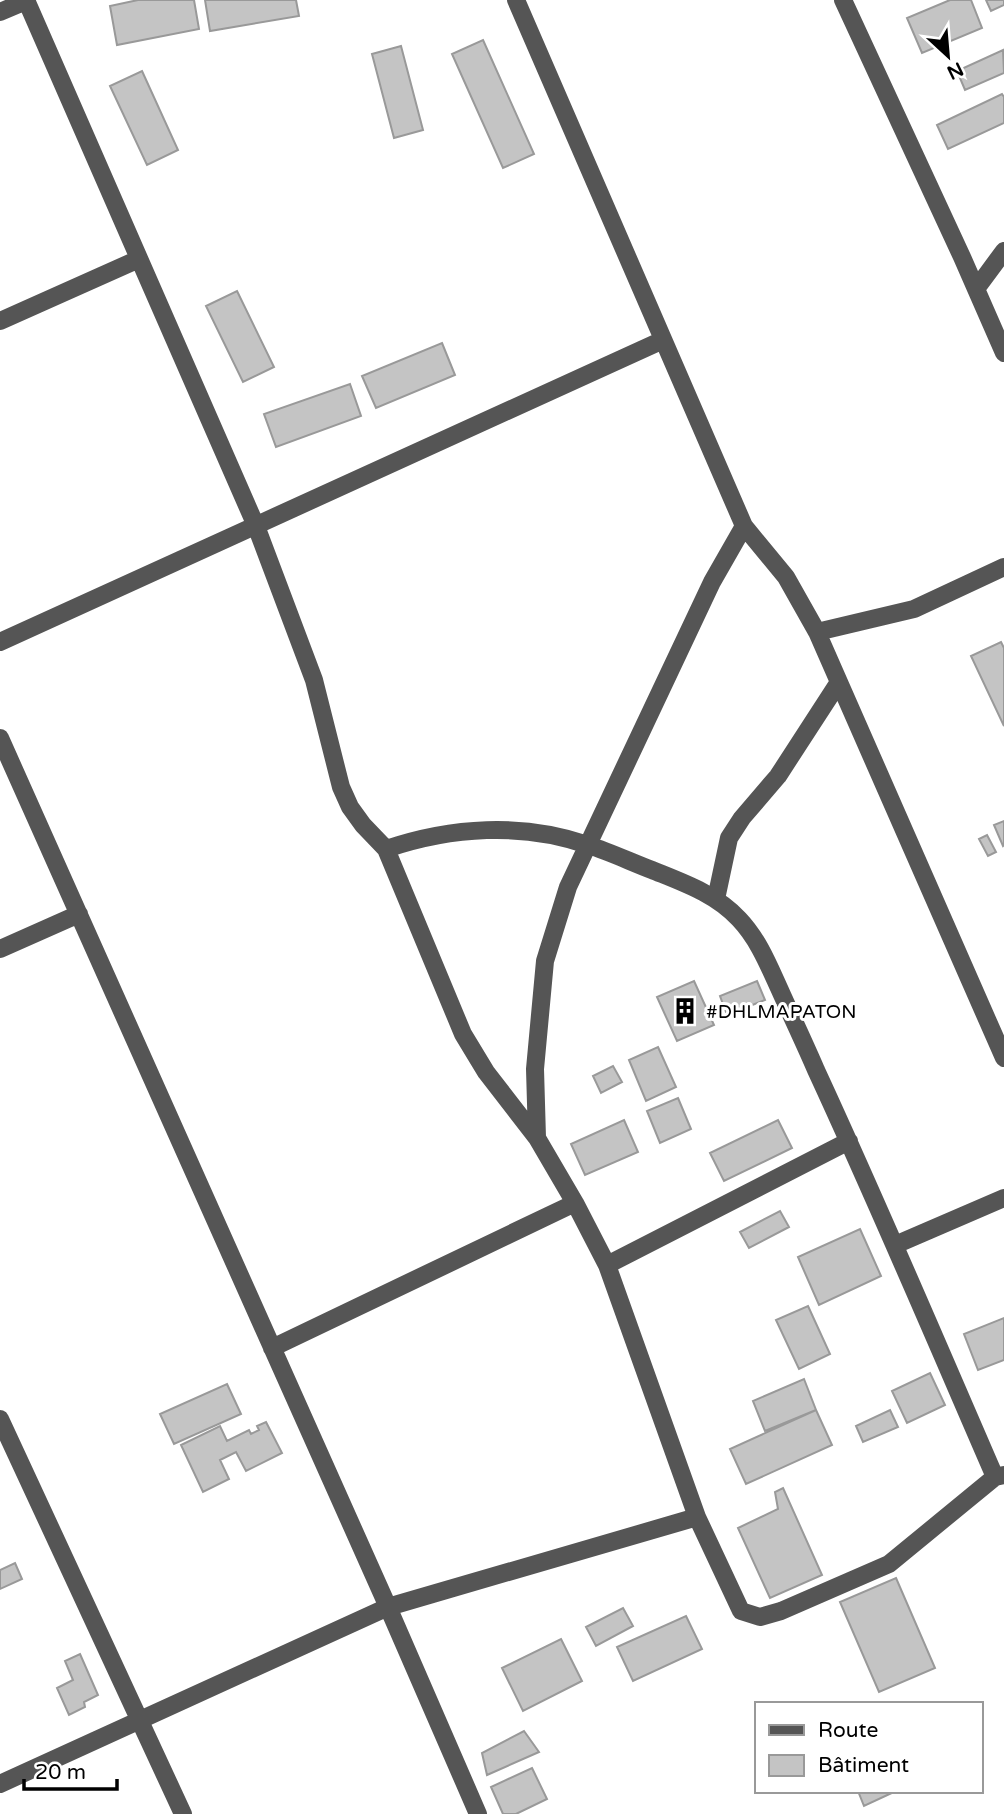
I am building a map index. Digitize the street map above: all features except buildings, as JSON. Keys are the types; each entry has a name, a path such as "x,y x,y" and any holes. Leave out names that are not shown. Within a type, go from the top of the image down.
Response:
{"street":[{"path":"516,0 744,526 786,577 817,632 1004,1058"},
{"path":"843,0 1004,353"},
{"path":"0,12 26,1 256,526 314,680 341,786 350,807 386,849 463,1034 486,1072 537,1138 607,1265 697,1517 741,1611 760,1617 781,1611 889,1564 1000,1476 761,948 740,920 716,899 690,886 587,845 529,831 502,829 454,832 386,849"},
{"path":"976,289 1004,251"},
{"path":"0,321 139,259"},
{"path":"0,642 663,340"},
{"path":"537,1138 535,1069 545,961 568,887 712,582 744,526"},
{"path":"817,632 914,609 1004,567"},
{"path":"716,899 729,838 742,818 778,776 839,682"},
{"path":"0,738 388,1606 478,1814"},
{"path":"0,950 79,915"},
{"path":"607,1265 849,1141"},
{"path":"895,1245 1004,1198"},
{"path":"272,1348 575,1203"},
{"path":"0,1420 183,1814"},
{"path":"0,1784 388,1606 697,1517"}],"place":[{"name":"#DHLMAPATON","path":"685,1011"}]}
